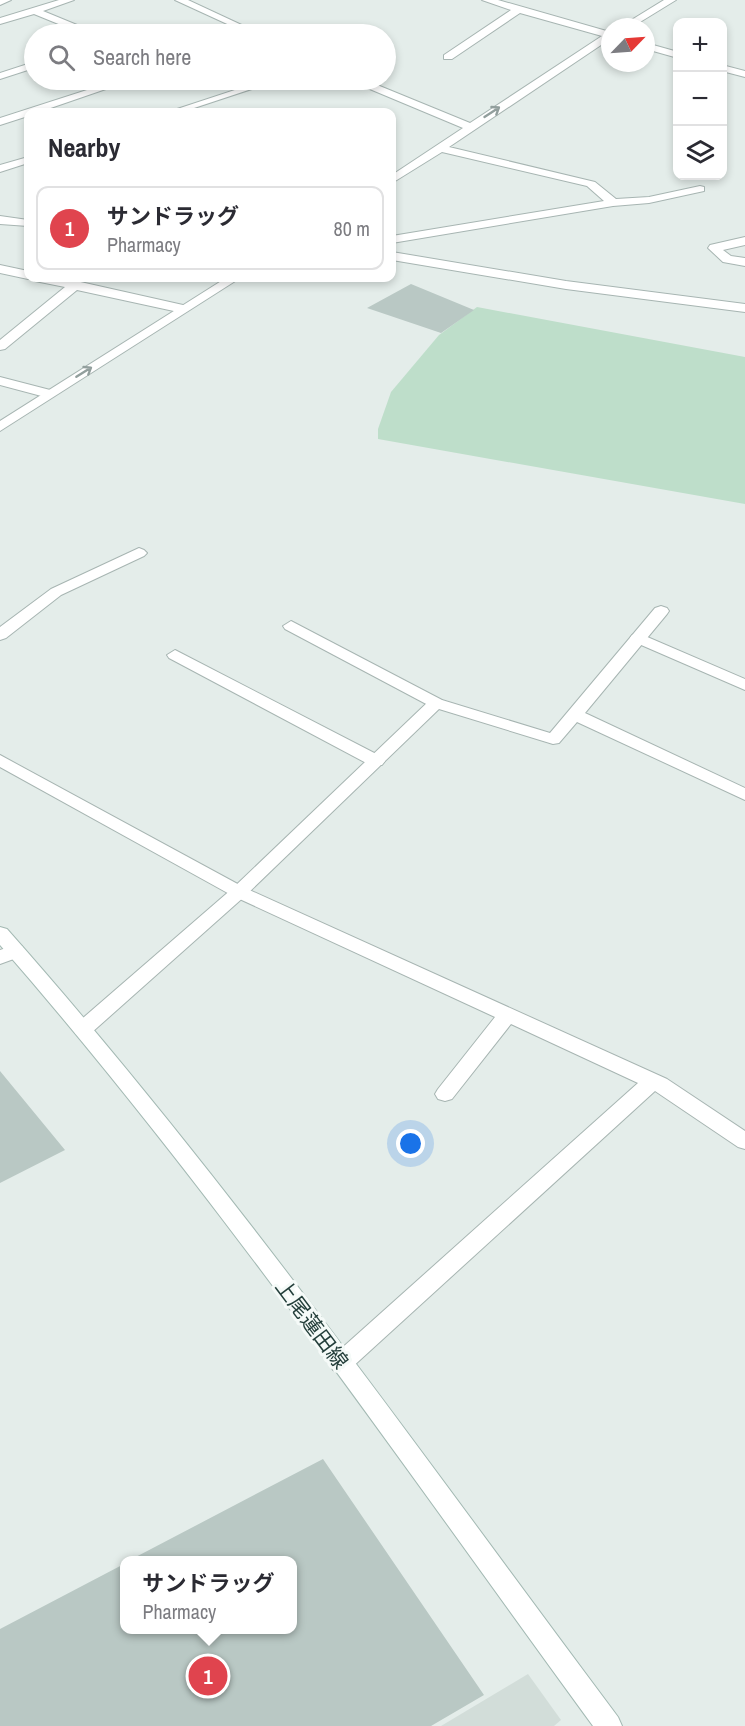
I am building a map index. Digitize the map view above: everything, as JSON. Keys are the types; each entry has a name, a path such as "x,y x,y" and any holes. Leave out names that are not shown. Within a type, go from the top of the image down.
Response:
{"street":[{"path":"0,2 6,0"},
{"path":"0,21 69,0"},
{"path":"180,0 234,24"},
{"path":"487,0 601,32"},
{"path":"640,18 671,0"},
{"path":"448,57 519,9"},
{"path":"33,10 66,24"},
{"path":"396,176 601,41"},
{"path":"655,49 673,54"},
{"path":"0,76 24,68"},
{"path":"727,69 745,74"},
{"path":"42,108 97,90"},
{"path":"186,108 242,90"},
{"path":"381,90 470,127"},
{"path":"0,122 24,114"},
{"path":"439,148 591,184 613,203"},
{"path":"0,169 24,161"},
{"path":"396,239 613,203 649,200 700,189"},
{"path":"0,220 24,223"},
{"path":"745,241 714,248 728,259 745,262"},
{"path":"396,257 566,285 745,308"},
{"path":"0,269 24,274"},
{"path":"60,282 183,309"},
{"path":"0,427 227,282"},
{"path":"0,346 76,285"},
{"path":"0,381 49,394"},
{"path":"0,635 56,592 139,553"},
{"path":"291,626 436,704 553,739 661,610"},
{"path":"639,638 745,685"},
{"path":"175,656 376,761"},
{"path":"83,1029 239,892 436,704"},
{"path":"575,715 745,795"},
{"path":"0,760 239,892 653,1081 745,1141"},
{"name":"上尾蓮田線","path":"0,933 8,954 83,1029 213,1193 609,1726"},
{"path":"445,1094 507,1015"},
{"path":"341,1363 653,1081"}],"shaded area":[{"path":"528,1674 561,1720 554,1726 441,1726"}],"green space":[{"path":"477,307 745,357 745,504 378,439 378,429 391,392 439,335"}],"building":[{"path":"411,284 474,310 441,333 367,308"},
{"path":"0,1071 65,1150 0,1183"},
{"path":"323,1459 484,1695 431,1726 0,1726 0,1629 120,1566 120,1634 297,1634 297,1556 138,1556"}],"place":[{"name":"サンドラッグ","path":"208,1676"}]}
